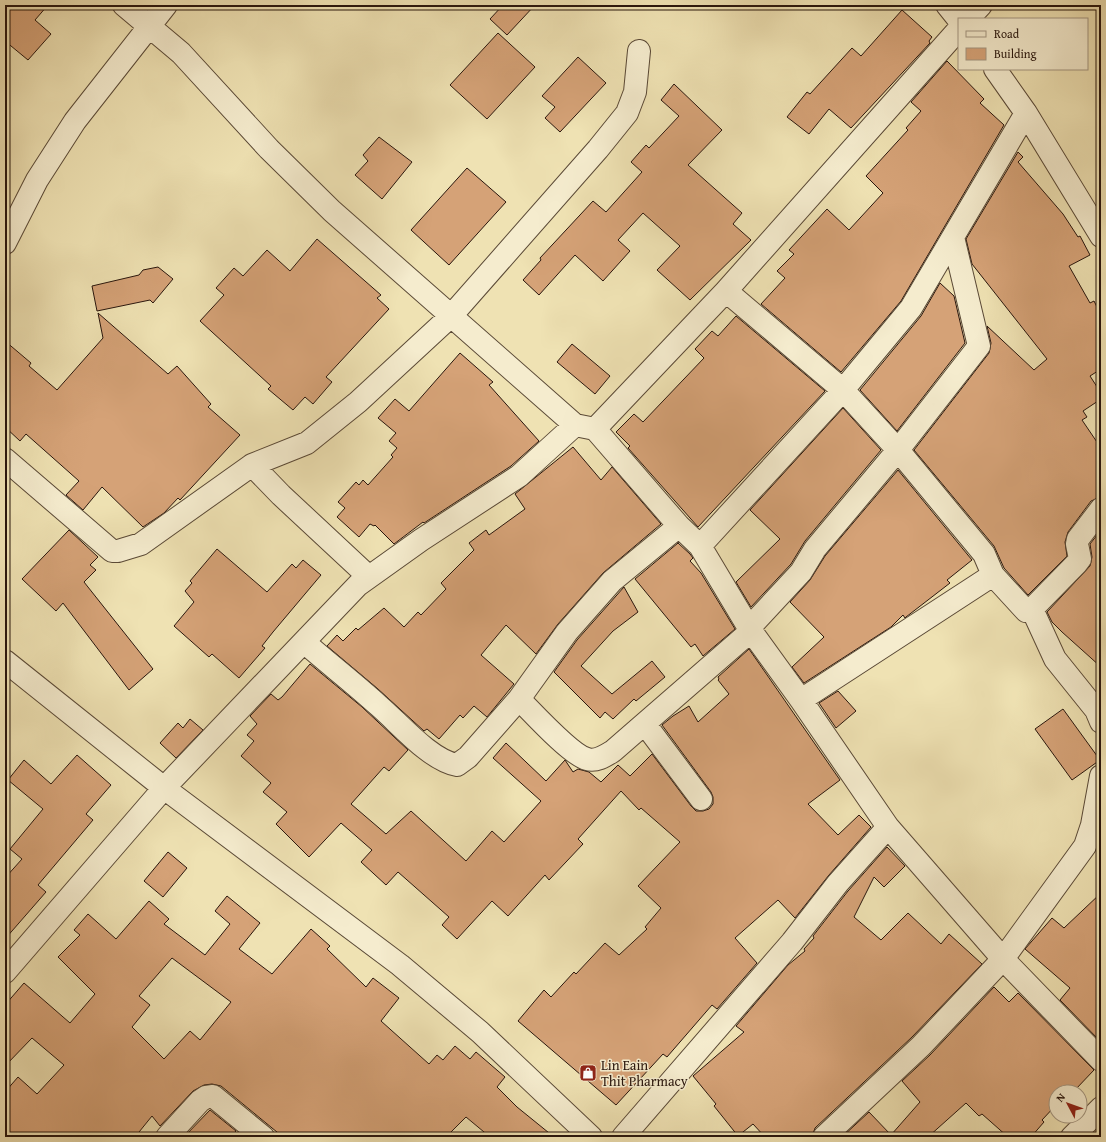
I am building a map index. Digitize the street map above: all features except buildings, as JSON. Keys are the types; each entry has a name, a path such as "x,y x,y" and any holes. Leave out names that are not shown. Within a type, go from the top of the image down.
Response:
{"street":[{"path":"124,5 181,53 269,149 332,210 451,316 584,427 700,546 750,629 801,700 888,827 1003,959 1101,1060"},
{"path":"6,237 37,180 75,121 166,5"},
{"path":"947,5 958,19"},
{"path":"969,18 981,5"},
{"path":"5,972 164,788 358,585 421,540 519,476 584,427 726,291 958,30"},
{"path":"5,458 112,551 118,552 141,544 252,465 307,443 358,402 451,316 598,149 627,113 635,92 639,51"},
{"path":"996,70 1026,113 1101,236"},
{"path":"700,546 843,390 911,308 1026,113"},
{"path":"519,699 572,749 586,759 595,760 613,751 645,724 750,629 801,572 815,550 898,450 979,346 954,237"},
{"path":"726,291 843,390 898,450 984,554 993,575 1026,611 1032,609 1080,559 1077,544 1078,539 1101,509"},
{"path":"252,465 281,495 369,578"},
{"path":"304,642 414,738 448,764 457,765 468,758 519,699 567,632 612,581 679,526"},
{"path":"801,700 993,575"},
{"path":"1032,609 1055,659 1096,710 1101,722"},
{"path":"5,661 164,788 400,966 480,1032 591,1137"},
{"path":"645,724 701,799"},
{"path":"824,1137 920,1046 1003,959 1085,846 1092,825 1101,776"},
{"path":"623,1137 792,942 838,883 888,827"},
{"path":"166,1137 200,1101 206,1097 213,1096 263,1137"},
{"path":"1072,1137 1101,1108"}],"place":[{"name":"Lin Eain Thit Pharmacy","path":"588,1073"}]}
